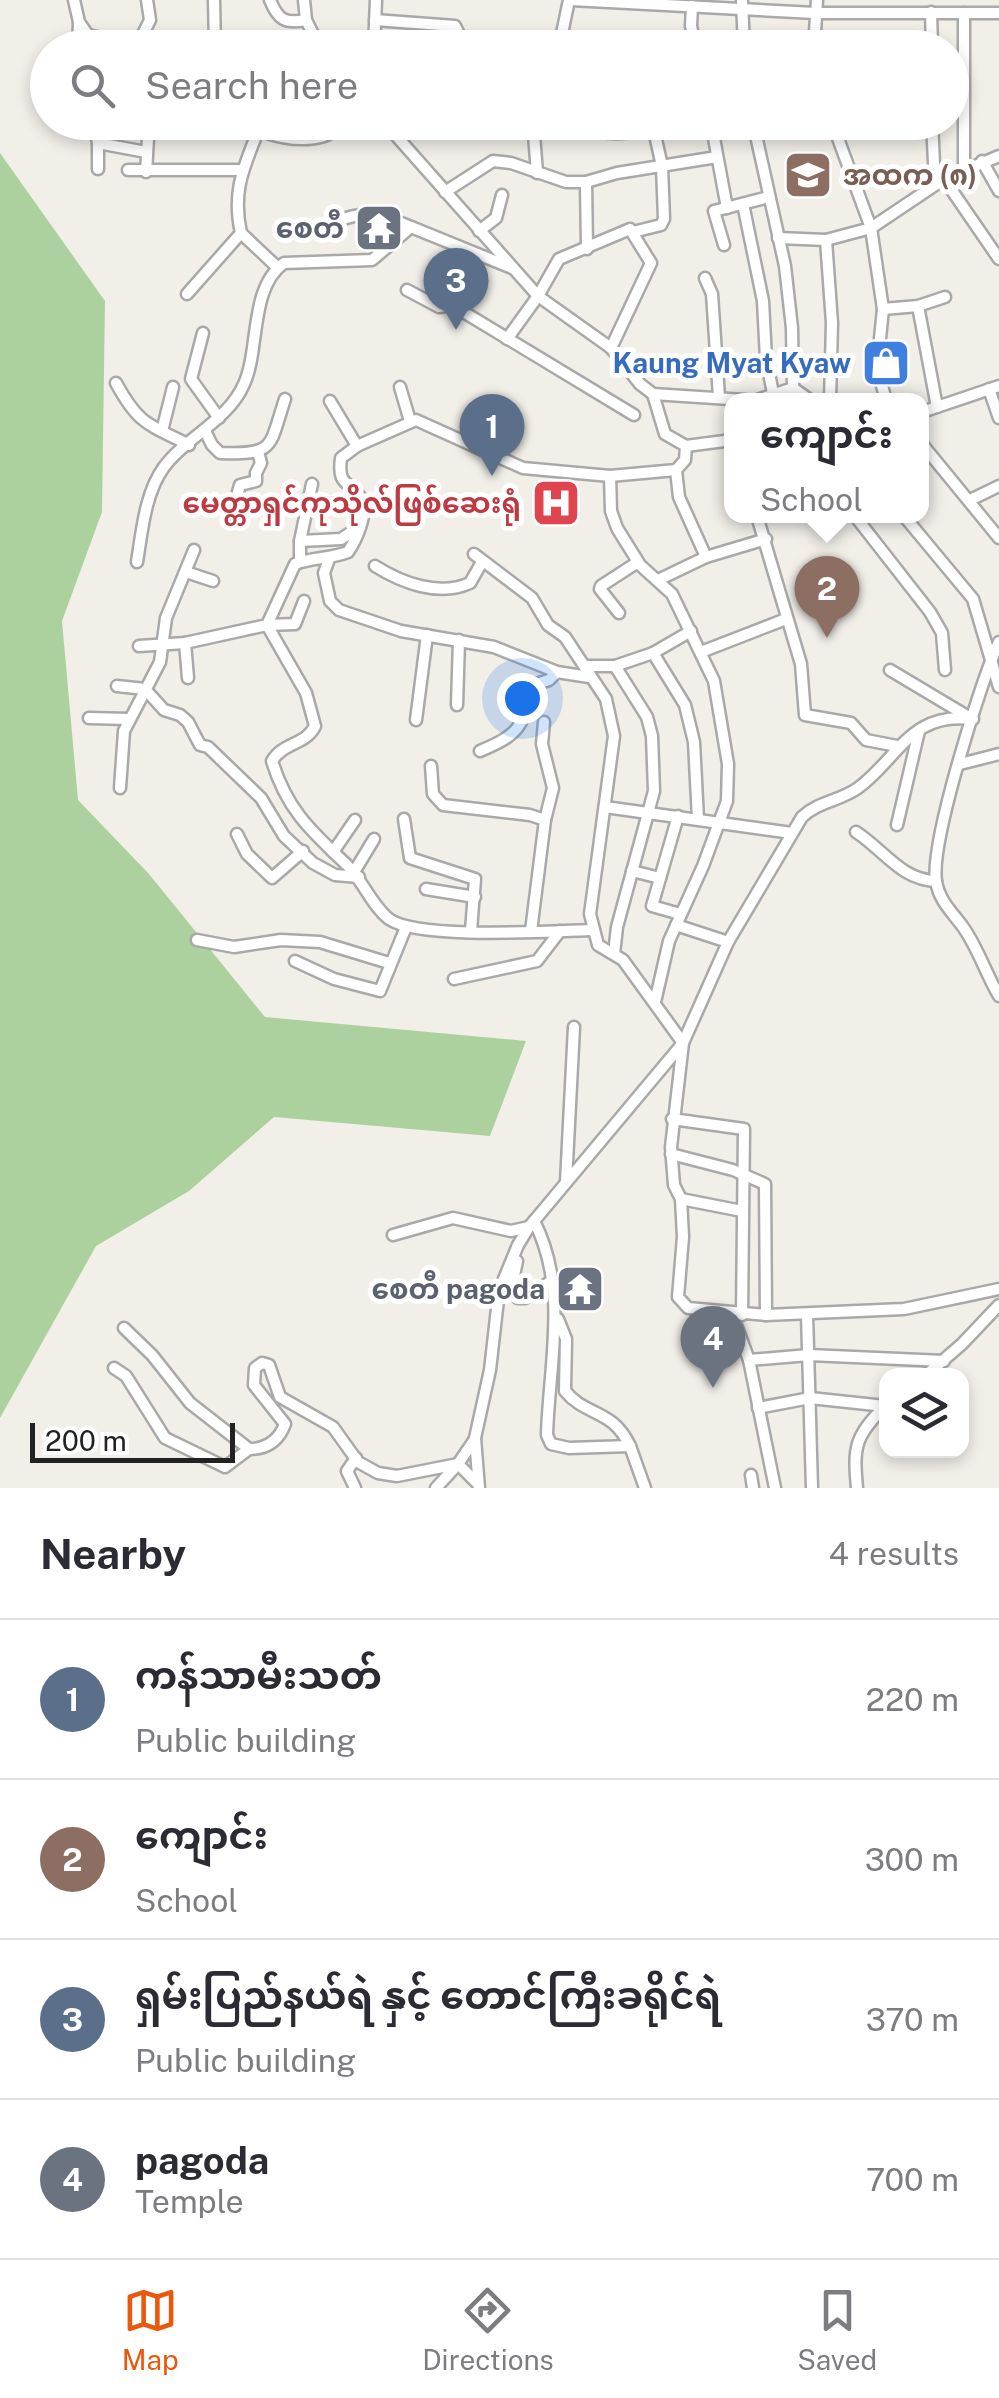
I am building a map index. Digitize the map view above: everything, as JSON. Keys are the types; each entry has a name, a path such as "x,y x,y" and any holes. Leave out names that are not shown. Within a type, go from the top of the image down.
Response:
{"street":[{"path":"74,0 79,30"},
{"path":"147,0 152,16 147,30"},
{"path":"214,0 215,30"},
{"path":"270,0 282,20 306,20"},
{"path":"304,0 311,30"},
{"path":"374,30 376,0"},
{"path":"563,30 570,0 768,5 814,13 933,8 999,13"},
{"path":"814,30 816,0"},
{"path":"867,0 867,13"},
{"path":"692,30 698,4"},
{"path":"742,4 743,30"},
{"path":"964,13 964,30"},
{"path":"374,20 455,26 457,30"},
{"path":"79,22 85,30"},
{"path":"97,140 98,170"},
{"path":"146,172 147,140"},
{"path":"254,140 242,170 236,202 241,233 277,268"},
{"path":"399,140 538,296 612,348 640,384 653,394 666,434 686,446 724,441"},
{"path":"534,140 537,173"},
{"path":"507,339 559,258 626,230 633,232 662,223 659,140"},
{"path":"715,140 726,208"},
{"path":"757,140 792,328 793,388"},
{"path":"839,140 871,228 883,308 877,368 884,393"},
{"path":"934,140 940,181 999,259"},
{"path":"964,140 964,168"},
{"path":"98,143 146,152"},
{"path":"778,238 826,240 871,228 940,181 999,156"},
{"path":"445,192 493,162 511,163 566,182 586,182 616,173 717,157"},
{"path":"982,161 999,191"},
{"path":"128,170 242,170"},
{"path":"586,182 588,249"},
{"path":"480,231 496,218 502,196"},
{"path":"724,245 714,211 768,197"},
{"path":"743,204 762,301 773,392 793,388 800,393"},
{"path":"310,231 371,212 512,268"},
{"path":"138,562 151,493 162,469 219,418 246,380 268,281 277,268 284,263 372,260 411,227"},
{"path":"612,348 652,263 633,232"},
{"path":"187,294 241,233"},
{"path":"826,240 832,323 830,393"},
{"path":"705,278 712,294 720,396"},
{"path":"407,290 439,307 452,305 634,415"},
{"path":"883,308 918,306 945,297"},
{"path":"918,306 937,407"},
{"path":"203,333 191,379 219,418"},
{"path":"116,384 132,413 189,445"},
{"path":"162,432 173,387"},
{"path":"400,387 410,420"},
{"path":"929,410 994,388 999,418"},
{"path":"653,394 724,397"},
{"path":"205,432 220,452 258,452 270,444 285,399"},
{"path":"330,400 357,446"},
{"path":"267,626 295,564 348,552 360,526 361,499 346,486 341,458 410,420 421,421 523,468 610,476 676,470 685,460 686,446"},
{"path":"234,506 240,485 256,481 261,464 258,452"},
{"path":"929,452 999,538"},
{"path":"676,470 679,497 706,557"},
{"path":"610,476 611,511 638,562 672,594 714,681 728,764 727,800 668,940 655,1002"},
{"path":"300,562 300,541 312,484"},
{"path":"970,500 999,486"},
{"path":"760,523 801,664 805,715 851,724 866,740 896,746"},
{"path":"860,523 936,622 944,637 945,670"},
{"path":"910,523 973,598 999,686"},
{"path":"300,541 341,540 360,526"},
{"path":"658,580 706,557 766,539"},
{"path":"120,788 124,731 165,646 166,618 194,550"},
{"path":"374,566 397,580 430,588 455,588 470,583 478,558 532,598 548,626 565,637 606,699 614,736 590,914 598,945 614,954 683,1043 671,1154 674,1185 681,1199 683,1237 678,1297 688,1308 766,1316 904,1308 999,1289"},
{"path":"329,559 324,573 330,601 339,610 401,631 494,647 558,672 587,672 615,666 654,653 690,630"},
{"path":"620,613 601,586 638,562"},
{"path":"186,572 214,581"},
{"path":"139,646 165,646 295,624 304,601"},
{"path":"701,652 786,619"},
{"path":"267,626 306,692 315,726 309,736 277,753 272,761 274,768 302,823 357,875 384,915 406,928 594,930"},
{"path":"416,720 427,635"},
{"path":"457,706 459,640"},
{"path":"999,642 972,718 936,860 936,882 950,914 962,926 999,996"},
{"path":"185,643 188,678"},
{"path":"654,653 686,705 694,742 698,819"},
{"path":"614,954 617,927 654,791 652,736 647,717 615,666"},
{"path":"890,670 972,718"},
{"path":"480,751 510,738 520,727 533,685 558,672"},
{"path":"117,686 145,689 164,710 188,722 200,744 218,756 260,798 284,836 314,863 334,875 357,875"},
{"path":"478,1486 476,1438 490,1370 499,1291 518,1245 683,1043 728,942 792,833 812,808 858,788 896,746 919,730 953,716 972,718"},
{"path":"89,718 129,719"},
{"path":"530,930 553,788 542,744 544,722"},
{"path":"897,825 919,730"},
{"path":"960,764 999,754"},
{"path":"430,766 433,794 443,805 545,820"},
{"path":"605,806 792,833"},
{"path":"678,816 652,906 728,942"},
{"path":"404,818 410,858 472,876 477,884 471,931"},
{"path":"332,852 356,820"},
{"path":"856,832 906,875 936,882"},
{"path":"237,834 247,854 272,878 303,851"},
{"path":"357,875 374,839"},
{"path":"632,871 660,878"},
{"path":"426,889 474,897"},
{"path":"295,961 334,979 377,992 406,928"},
{"path":"454,978 537,961 560,931"},
{"path":"197,940 234,947 281,940 320,942 389,964"},
{"path":"566,1184 574,1027"},
{"path":"672,1119 744,1129 737,1314 775,1488"},
{"path":"671,1154 765,1184 766,1316"},
{"path":"681,1199 742,1211"},
{"path":"393,1235 452,1218 511,1231 532,1224"},
{"path":"532,1224 542,1237 554,1280 556,1314 547,1435 552,1444 569,1448 630,1446"},
{"path":"518,1245 512,1285 518,1298 525,1298 554,1280"},
{"path":"935,1368 999,1308"},
{"path":"556,1314 566,1339 565,1391 572,1399 610,1418 623,1432 645,1488"},
{"path":"807,1314 812,1488"},
{"path":"124,1328 152,1355 190,1404 249,1449"},
{"path":"749,1360 809,1356 944,1361"},
{"path":"114,1368 126,1376 165,1438 225,1467 249,1449 261,1449 275,1440 285,1424 254,1386 255,1368 262,1364 270,1365 274,1371 280,1397 333,1427 356,1458 378,1473 397,1476 458,1464"},
{"path":"758,1408 810,1398 879,1404"},
{"path":"857,1488 854,1454 859,1437 879,1413"},
{"path":"436,1488 476,1438"},
{"path":"355,1488 346,1470 356,1458"},
{"path":"458,1464 478,1486"},
{"path":"750,1475 753,1488"}],"green space":[{"path":"0,153 105,301 102,512 62,621 78,800 149,874 265,1017 526,1041 490,1136 274,1117 189,1191 96,1246 0,1418"}],"place":[{"name":"အထက (၈)","path":"808,175"},
{"name":"စေတီ","path":"379,228"},
{"name":"ရှမ်းပြည်နယ်ရဲ နှင့် တောင်ကြီးခရိုင်ရဲ","path":"456,330"},
{"name":"Kaung Myat Kyaw","path":"886,363"},
{"name":"ကန်သာမီးသတ်","path":"492,476"},
{"name":"မေတ္တာရှင်ကုသိုလ်ဖြစ်ဆေးရုံ","path":"556,503"},
{"name":"ကျောင်း","path":"827,638"},
{"name":"စေတီ pagoda","path":"580,1289"},
{"name":"pagoda","path":"713,1388"}]}
